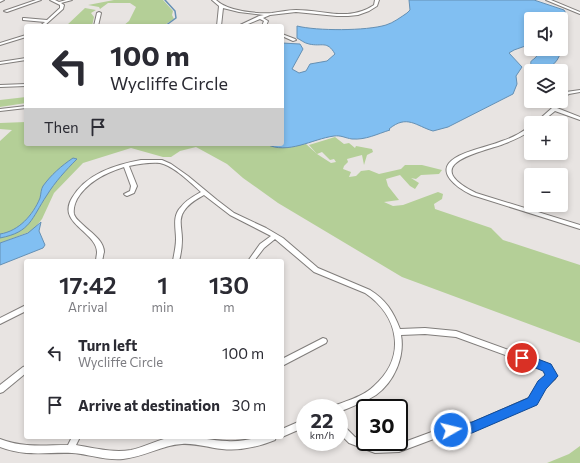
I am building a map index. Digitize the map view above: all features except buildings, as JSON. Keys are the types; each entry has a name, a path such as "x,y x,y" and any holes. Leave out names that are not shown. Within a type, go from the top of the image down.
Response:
{"street":[{"path":"6,11 39,0"},
{"path":"52,0 59,3 70,0"},
{"path":"214,0 221,6 236,10 270,14"},
{"path":"246,24 270,14 297,11 350,15 371,9 376,5 377,0"},
{"path":"548,0 580,13"},
{"path":"44,24 61,9 62,6 59,3"},
{"path":"219,24 221,6"},
{"path":"96,24 99,13"},
{"path":"260,17 266,21 265,24"},
{"path":"24,19 48,21"},
{"path":"284,36 294,40"},
{"path":"0,44 24,37"},
{"path":"0,64 24,59"},
{"path":"0,86 24,85"},
{"path":"568,93 580,92"},
{"path":"0,110 24,107"},
{"path":"546,116 554,109 580,119"},
{"path":"524,132 509,140 457,159 450,165 449,169 451,178 460,187 474,194 580,227"},
{"path":"99,259 101,252 97,240 79,226 74,220 72,203 79,191 91,180 106,172 150,161 167,163 231,213 275,236 308,264 330,277 356,286 374,296 389,312 398,332 400,342 397,362 385,381 364,397 348,404"},
{"path":"126,166 134,186 132,192 127,194"},
{"path":"176,259 180,244 177,223 178,212 185,204 204,193"},
{"path":"252,259 262,246 275,236"},
{"path":"0,321 24,309"},
{"path":"348,436 352,440 363,445 387,450 399,448 439,433 472,427 532,401 542,385 552,376 547,367 471,339 440,332 398,332"},
{"path":"284,362 323,341"},
{"path":"0,390 24,371"},
{"path":"439,433 446,427 447,419"},
{"path":"284,432 296,427"},
{"path":"70,449 75,439"},
{"path":"0,442 22,449 70,449 108,456 123,455 181,440 208,439 234,446 265,439"}],"green space":[{"path":"114,0 163,0 173,11 172,15 174,19 166,24 125,24 129,21 136,7 130,3 108,3 100,9 99,7 88,5"},
{"path":"85,8 96,10 91,13 94,17 92,24 68,24"},
{"path":"24,97 24,103 0,107 0,100"},
{"path":"24,122 24,146 280,147 306,144 317,154 309,145 335,137 344,144 349,143 355,148 356,146 372,149 373,152 367,155 364,165 362,155 347,159 348,162 343,169 351,172 349,177 356,176 361,171 369,170 379,174 401,169 405,165 422,165 442,170 439,174 421,175 416,179 411,178 419,183 415,189 410,186 400,175 386,179 388,186 399,200 384,202 393,206 403,205 438,192 443,194 442,199 434,204 435,209 491,228 503,240 580,265 580,343 402,277 278,203 243,178 227,164 196,147 180,151 171,157 163,157 131,148 83,163 54,193 42,219 32,231 0,243 0,141 12,130 0,129 0,123","holes":["322,152 330,160 334,159 336,162 331,163 317,154"]},
{"path":"580,446 580,463 547,463 569,454"}],"water":[{"path":"409,0 534,0 564,10 565,12 524,12 524,46 509,53 522,67 516,76 517,84 513,94 448,127 433,131 411,122 401,122 389,129 390,130 362,139 334,136 291,147 283,148 271,146 284,146 284,43 300,44 303,49 292,69 299,73 306,71 310,64 327,61 335,54 327,45 309,44 297,38 297,26 317,29 342,30 377,27 391,23 410,10"},
{"path":"537,56 559,56 553,64 531,64"},
{"path":"73,158 77,159 54,185 29,223 18,232 0,238 0,234 13,230 29,216 40,198 43,186 49,178"},
{"path":"41,222 39,231 45,245 43,248 0,265 0,243 28,233"}],"waterway":[{"path":"165,0 175,11 176,18 168,24"}],"route":[{"path":"451,430 472,427 532,401 542,385 552,376 547,367 522,358"}]}
